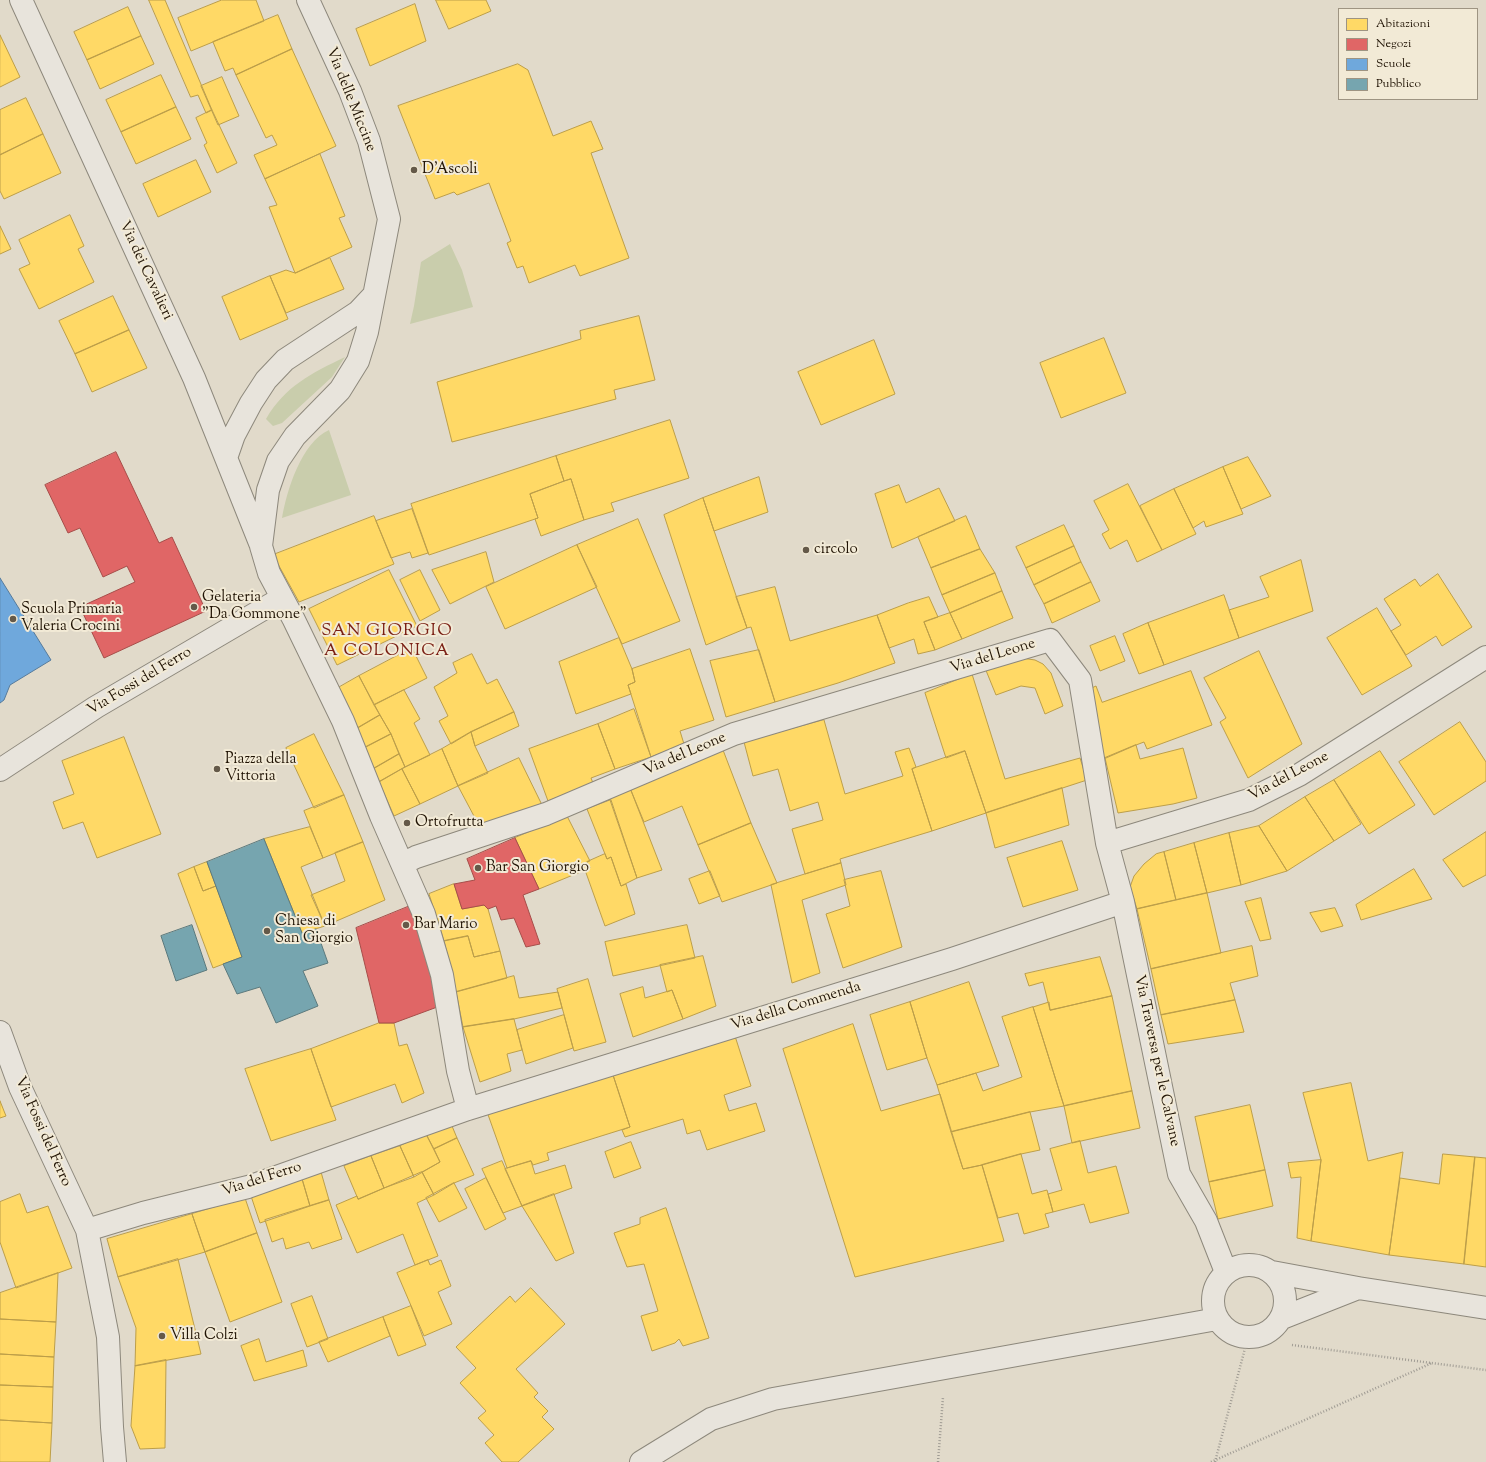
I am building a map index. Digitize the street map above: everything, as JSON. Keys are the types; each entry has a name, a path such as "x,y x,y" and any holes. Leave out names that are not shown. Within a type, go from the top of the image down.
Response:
{"street":[{"name":"Via dei Cavalieri","path":"21,0 194,378 261,546"},
{"name":"Via delle Miccine","path":"308,0 350,91 369,141 389,219 367,332 358,361 340,390 295,436 278,462 268,490 261,546 269,572 343,721 381,816 424,914 442,975 458,1071 468,1109"},
{"path":"226,458 234,435 251,403 266,380 285,360 358,312 373,296"},
{"name":"Via Fossi del Ferro","path":"0,770 96,707 282,598"},
{"name":"Via del Leone","path":"402,864 416,857 546,814 734,734 1050,640 1080,680 1106,843 1249,800 1299,775 1486,657"},
{"name":"Via Traversa per le Calvane","path":"1106,843 1123,902 1180,1174 1206,1221 1226,1272"},
{"name":"Via della Commenda","path":"468,1109 952,959 1123,902"},
{"name":"Via Fossi del Ferro","path":"0,1032 20,1087 87,1230"},
{"name":"Via del Ferro","path":"87,1230 143,1213 248,1187 468,1109"},
{"path":"87,1230 108,1337 115,1462"},
{"path":"1248,1264 1261,1266 1272,1272 1280,1280 1285,1292 1286,1305 1282,1318 1270,1331 1253,1337 1236,1334 1226,1328 1217,1318 1213,1306 1214,1294 1218,1282 1226,1272 1235,1267 1248,1264"},
{"path":"1272,1272 1358,1288 1486,1308"},
{"path":"1282,1318 1358,1288"},
{"path":"640,1462 711,1419 773,1399 1217,1318"}],"path":[{"path":"1215,1461 1253,1337 1278,1343 1486,1370"},
{"path":"1211,1462 1432,1363"},
{"path":"938,1462 944,1369"}],"green space":[{"path":"450,244 462,270 473,307 410,324 421,262"},
{"path":"345,357 332,377 282,423 273,426 266,419 273,408 291,389 321,369"},
{"path":"329,430 351,495 282,518 292,481 303,456 319,436"}],"building: Abitazioni":[{"path":"149,0 165,0 212,110 206,113 198,95 191,97"},
{"path":"222,0 256,0 264,21 191,51 178,18"},
{"path":"436,0 486,0 491,11 449,29"},
{"path":"415,4 426,41 370,66 356,29"},
{"path":"128,7 141,36 87,60 74,32"},
{"path":"278,15 292,49 236,75 233,68 225,71 213,42"},
{"path":"0,35 20,77 0,87"},
{"path":"141,36 154,64 100,89 87,60"},
{"path":"292,49 336,146 265,179 254,155 277,145 272,135 266,138 236,75"},
{"path":"518,64 528,70 553,136 591,121 603,149 591,153 629,258 580,276 575,265 529,283 523,266 517,268 507,243 511,241 489,183 457,195 454,192 435,199 398,106"},
{"path":"161,75 176,107 121,132 106,100"},
{"path":"222,77 239,116 218,125 201,86"},
{"path":"26,98 43,134 0,155 0,110"},
{"path":"176,107 191,139 136,164 121,132"},
{"path":"212,110 237,163 217,173 204,145 207,143 196,118"},
{"path":"43,134 61,173 4,199 0,191 0,155"},
{"path":"320,154 345,216 339,218 352,247 295,273 269,207 277,205 265,179"},
{"path":"196,160 211,192 158,217 143,184"},
{"path":"70,215 84,246 78,249 94,282 39,309 19,269 30,264 19,240"},
{"path":"0,226 11,249 0,254"},
{"path":"330,258 344,289 286,313 270,276 286,270 295,273"},
{"path":"270,276 288,319 240,340 222,297"},
{"path":"113,296 129,330 75,354 59,321"},
{"path":"639,316 655,380 614,390 616,399 452,442 437,382 581,339 580,331"},
{"path":"129,330 147,368 92,392 75,354"},
{"path":"1104,338 1126,393 1061,418 1040,363"},
{"path":"874,340 895,394 821,425 798,372"},
{"path":"670,420 689,478 611,503 614,511 584,520 571,479 564,481 556,456"},
{"path":"556,456 564,481 530,494 538,518 429,555 411,504"},
{"path":"1248,457 1271,496 1241,509 1223,467"},
{"path":"1223,467 1243,514 1206,527 1204,521 1193,528 1174,489"},
{"path":"759,477 768,512 714,531 703,498"},
{"path":"571,479 584,520 541,536 535,519 538,518 530,494"},
{"path":"1128,484 1162,550 1137,562 1127,540 1110,549 1102,534 1109,530 1094,501"},
{"path":"899,485 906,503 939,488 955,521 892,548 875,494"},
{"path":"1174,489 1196,534 1162,550 1140,506"},
{"path":"703,498 747,628 706,645 664,515"},
{"path":"412,509 428,553 412,558 410,552 391,558 376,521"},
{"path":"374,516 394,564 299,602 273,555"},
{"path":"966,516 980,549 931,568 918,537"},
{"path":"638,519 680,621 622,644 577,545"},
{"path":"1064,525 1074,546 1026,568 1016,547"},
{"path":"577,545 597,587 505,629 486,587"},
{"path":"1074,546 1081,562 1034,585 1026,568"},
{"path":"980,549 995,573 942,595 931,568"},
{"path":"486,552 494,582 450,604 432,570"},
{"path":"1301,560 1313,611 1239,638 1229,610 1269,597 1260,577"},
{"path":"1081,562 1091,582 1044,604 1034,585"},
{"path":"389,570 417,626 337,665 309,609"},
{"path":"420,570 440,610 420,621 400,580"},
{"path":"995,573 1002,591 950,613 942,595"},
{"path":"1438,574 1472,627 1442,646 1436,636 1406,655 1391,631 1401,625 1384,599 1415,579 1420,586"},
{"path":"1091,582 1100,601 1052,623 1044,604"},
{"path":"775,587 790,641 877,615 895,663 838,683 775,702 751,627 747,628 736,597"},
{"path":"1002,591 1013,618 962,639 950,613"},
{"path":"1224,595 1239,638 1164,665 1148,623"},
{"path":"929,597 938,617 924,622 935,650 918,654 914,639 889,648 877,615"},
{"path":"1377,608 1412,666 1362,695 1327,638"},
{"path":"950,613 962,639 935,650 924,622"},
{"path":"1148,623 1164,665 1139,674 1123,634"},
{"path":"1115,636 1125,661 1100,671 1090,646"},
{"path":"619,638 632,669 635,682 628,685 631,694 576,714 559,662"},
{"path":"412,648 427,678 374,705 359,676"},
{"path":"690,649 714,720 680,731 684,744 651,757 628,685 635,682 632,669"},
{"path":"759,650 775,702 726,717 710,661"},
{"path":"1259,651 1302,744 1248,778 1220,722 1226,718 1204,678"},
{"path":"472,654 487,684 497,679 514,712 471,732 451,744 439,721 448,716 434,687 457,673 453,663"},
{"path":"1022,658 1035,660 1043,664 1051,673 1063,706 1045,714 1035,688 1021,686 996,695 985,668"},
{"path":"1191,671 1212,725 1147,749 1144,742 1099,761 1085,691 1096,686 1102,702"},
{"path":"972,674 1005,779 1080,758 1087,780 986,813 965,751 946,758 925,693"},
{"path":"359,676 380,715 356,729 338,688"},
{"path":"404,690 420,719 414,723 430,755 405,767 391,734 374,705"},
{"path":"634,709 651,757 615,769 598,724"},
{"path":"514,712 519,726 475,746 471,732"},
{"path":"380,715 391,734 364,748 356,729"},
{"path":"824,720 845,794 903,776 895,752 909,748 916,767 912,769 932,831 840,859 841,863 805,874 792,829 823,820 818,802 790,811 778,769 753,776 744,742"},
{"path":"1460,722 1486,762 1486,781 1434,815 1399,762"},
{"path":"598,724 615,769 591,778 593,783 548,801 529,749"},
{"path":"471,732 475,746 488,773 458,786 442,749"},
{"path":"314,734 344,795 314,808 286,748"},
{"path":"391,734 399,754 373,769 364,748"},
{"path":"124,737 161,834 97,858 83,822 63,829 53,802 74,794 62,761"},
{"path":"1136,745 1140,759 1183,748 1197,798 1173,804 1118,813 1105,758"},
{"path":"442,749 458,786 420,804 402,769"},
{"path":"723,750 751,823 698,845 682,806 644,822 630,788"},
{"path":"965,751 986,813 932,831 912,769"},
{"path":"1380,751 1415,805 1369,834 1334,780"},
{"path":"399,754 405,767 379,782 373,769"},
{"path":"519,758 543,807 483,833 458,786"},
{"path":"402,769 420,804 394,816 379,782"},
{"path":"1334,780 1361,824 1334,841 1305,797"},
{"path":"630,788 662,870 637,878 609,797"},
{"path":"1062,788 1069,825 995,848 986,813"},
{"path":"344,795 363,842 323,858 304,811"},
{"path":"1305,797 1334,841 1287,871 1259,826"},
{"path":"611,800 637,878 621,886 611,857 607,859 587,809"},
{"path":"567,816 590,861 587,862 590,868 539,889 515,838"},
{"path":"751,823 777,883 722,902 698,845"},
{"path":"1259,826 1287,871 1241,885 1229,833"},
{"path":"310,827 323,858 301,867 325,926 302,933 264,839"},
{"path":"1486,832 1486,875 1463,887 1443,860"},
{"path":"1229,833 1241,885 1207,893 1194,843"},
{"path":"1062,841 1078,890 1023,907 1007,858"},
{"path":"363,842 385,900 325,926 311,895 345,881 335,853"},
{"path":"1194,843 1207,893 1176,900 1164,852"},
{"path":"1164,852 1176,900 1137,909 1130,887 1134,876 1144,864 1156,854"},
{"path":"605,854 607,859 611,857 621,886 626,884 635,914 605,926 585,870 590,868 587,862"},
{"path":"207,862 216,886 203,891 194,867"},
{"path":"841,863 846,885 802,900 820,973 792,983 771,885"},
{"path":"194,867 203,891 216,886 242,957 213,968 178,874"},
{"path":"1414,869 1432,899 1361,920 1356,905"},
{"path":"710,871 720,896 699,904 689,879"},
{"path":"881,871 902,947 843,968 826,914 850,906 844,880"},
{"path":"454,884 462,909 484,905 488,909 500,951 474,957 468,936 444,941 429,894"},
{"path":"1207,893 1221,953 1151,969 1137,909"},
{"path":"1261,898 1271,939 1260,941 1245,902"},
{"path":"1335,908 1343,926 1321,932 1310,913"},
{"path":"687,925 695,958 613,976 605,942"},
{"path":"468,936 474,957 500,951 507,978 456,992 444,941"},
{"path":"1252,946 1258,976 1230,983 1235,1000 1161,1015 1151,969"},
{"path":"703,956 716,1006 683,1019 672,990 667,992 660,965"},
{"path":"1100,957 1112,996 1050,1010 1043,982 1029,986 1025,974"},
{"path":"514,976 519,998 558,992 562,1008 514,1019 463,1027 456,992"},
{"path":"588,979 606,1042 574,1051 557,989"},
{"path":"969,982 999,1066 937,1085 910,1002"},
{"path":"643,987 645,998 672,990 683,1019 633,1037 620,994"},
{"path":"1112,996 1132,1091 1064,1106 1033,1007 1049,1002 1050,1010"},
{"path":"1235,1000 1244,1032 1168,1044 1161,1015"},
{"path":"910,1002 927,1058 887,1070 870,1015"},
{"path":"1033,1007 1064,1106 1030,1112 951,1132 937,1085 976,1073 983,1091 1022,1077 1002,1017"},
{"path":"564,1015 573,1048 526,1064 517,1030"},
{"path":"514,1019 522,1050 507,1054 511,1071 480,1082 463,1027"},
{"path":"379,1023 394,1023 399,1046 407,1044 424,1093 402,1103 395,1084 331,1107 311,1049"},
{"path":"853,1024 881,1111 940,1094 963,1169 982,1165 1004,1241 855,1277 783,1049"},
{"path":"735,1036 751,1086 724,1095 729,1111 756,1103 765,1131 707,1150 700,1130 687,1134 683,1119 625,1137 622,1130 630,1127 613,1075"},
{"path":"311,1049 336,1120 271,1141 245,1069"},
{"path":"613,1075 630,1127 547,1153 549,1160 533,1165 531,1161 507,1168 486,1109"},
{"path":"1351,1083 1368,1161 1403,1152 1389,1255 1311,1241 1321,1160 1303,1093"},
{"path":"1132,1091 1140,1128 1072,1143 1064,1106"},
{"path":"0,1101 6,1116 0,1118"},
{"path":"1250,1105 1265,1170 1209,1182 1195,1117"},
{"path":"1030,1112 1040,1150 963,1169 951,1132"},
{"path":"452,1126 457,1138 434,1149 426,1134"},
{"path":"426,1134 440,1162 414,1177 400,1146"},
{"path":"457,1138 474,1175 454,1183 434,1195 422,1172 440,1162 434,1149"},
{"path":"1080,1141 1088,1173 1116,1166 1129,1213 1090,1223 1084,1204 1053,1212 1048,1194 1062,1190 1050,1149"},
{"path":"631,1142 641,1168 614,1178 605,1152"},
{"path":"400,1146 414,1177 384,1188 371,1156"},
{"path":"1021,1154 1032,1194 1047,1190 1053,1212 1045,1214 1049,1227 1024,1234 1018,1213 998,1218 982,1165"},
{"path":"1443,1154 1475,1157 1464,1264 1389,1255 1400,1178 1439,1184"},
{"path":"371,1156 384,1188 358,1199 344,1166"},
{"path":"1475,1157 1486,1158 1486,1267 1464,1264"},
{"path":"1321,1160 1311,1241 1297,1238 1301,1177 1291,1178 1288,1163"},
{"path":"502,1161 522,1206 503,1213 482,1169"},
{"path":"531,1161 535,1174 565,1165 572,1188 522,1206 505,1169"},
{"path":"319,1165 329,1200 310,1206 300,1172"},
{"path":"1265,1170 1273,1206 1218,1219 1209,1182"},
{"path":"300,1172 310,1206 260,1223 249,1190"},
{"path":"422,1172 434,1195 417,1203 438,1256 415,1265 403,1234 357,1253 336,1205 357,1196 358,1199"},
{"path":"486,1178 506,1219 485,1230 465,1189"},
{"path":"454,1183 467,1208 439,1222 426,1198"},
{"path":"20,1194 27,1213 48,1206 72,1268 16,1288 0,1242 0,1202"},
{"path":"554,1194 574,1253 556,1261 522,1206"},
{"path":"245,1198 257,1233 205,1252 192,1214"},
{"path":"329,1200 342,1239 312,1249 309,1242 286,1249 283,1238 272,1242 265,1220"},
{"path":"666,1208 709,1338 683,1346 679,1339 675,1343 652,1351 641,1316 658,1311 644,1264 627,1267 614,1233 640,1224 640,1218"},
{"path":"192,1214 205,1252 118,1277 107,1239"},
{"path":"257,1233 282,1302 230,1322 205,1252"},
{"path":"178,1259 201,1354 135,1366 136,1328 118,1277"},
{"path":"428,1260 430,1265 441,1260 451,1286 438,1292 452,1324 424,1336 397,1273"},
{"path":"58,1273 56,1322 0,1319 0,1293"},
{"path":"531,1288 565,1324 516,1369 538,1393 534,1397 548,1411 542,1417 554,1429 518,1462 502,1462 485,1443 494,1435 478,1418 486,1411 460,1383 476,1368 456,1347 510,1296 515,1302"},
{"path":"312,1296 328,1339 307,1347 291,1304"},
{"path":"411,1306 426,1345 398,1356 383,1317"},
{"path":"383,1317 390,1336 328,1362 319,1342"},
{"path":"0,1319 56,1322 54,1357 0,1354"},
{"path":"259,1339 266,1362 303,1350 307,1366 254,1381 241,1346"},
{"path":"0,1354 54,1357 53,1387 0,1385"},
{"path":"166,1360 165,1448 140,1449 131,1426 135,1366"},
{"path":"0,1385 53,1387 52,1423 0,1420"},
{"path":"0,1420 52,1423 50,1462 0,1462"}],"building: Negozi":[{"path":"116,452 159,543 172,537 206,611 104,658 80,607 135,582 127,566 103,577 80,528 68,533 45,485"},
{"path":"515,838 539,889 523,895 540,944 526,947 514,918 501,920 496,906 488,909 484,905 462,909 454,884 475,880 467,859"},
{"path":"410,906 440,1006 394,1023 379,1023 356,928"}],"building: Scuole":[{"name":"Scuola Primaria Valeria Crocini","path":"0,578 51,660 10,685 4,700 0,703"}],"building: Pubblico":[{"name":"Chiesa di San Giorgio","path":"264,839 302,933 316,929 328,963 303,971 318,1006 276,1023 260,987 237,994 223,964 242,957 207,862"},
{"path":"192,925 207,970 176,981 161,936"}],"place":[{"name":"D'Ascoli","path":"414,170"},
{"name":"circolo","path":"806,550"},
{"name":"Gelateria \"Da Gommone\"","path":"194,607"},
{"name":"Scuola Primaria Valeria Crocini","path":"13,619"},
{"name":"Piazza della Vittoria","path":"217,769"},
{"name":"Ortofrutta","path":"407,823"},
{"name":"Bar San Giorgio","path":"478,868"},
{"name":"Bar Mario","path":"406,925"},
{"name":"Chiesa di San Giorgio","path":"267,931"},
{"name":"Villa Colzi","path":"162,1336"}],"district":[{"name":"SAN GIORGIO A COLONICA","path":"387,642"}]}
